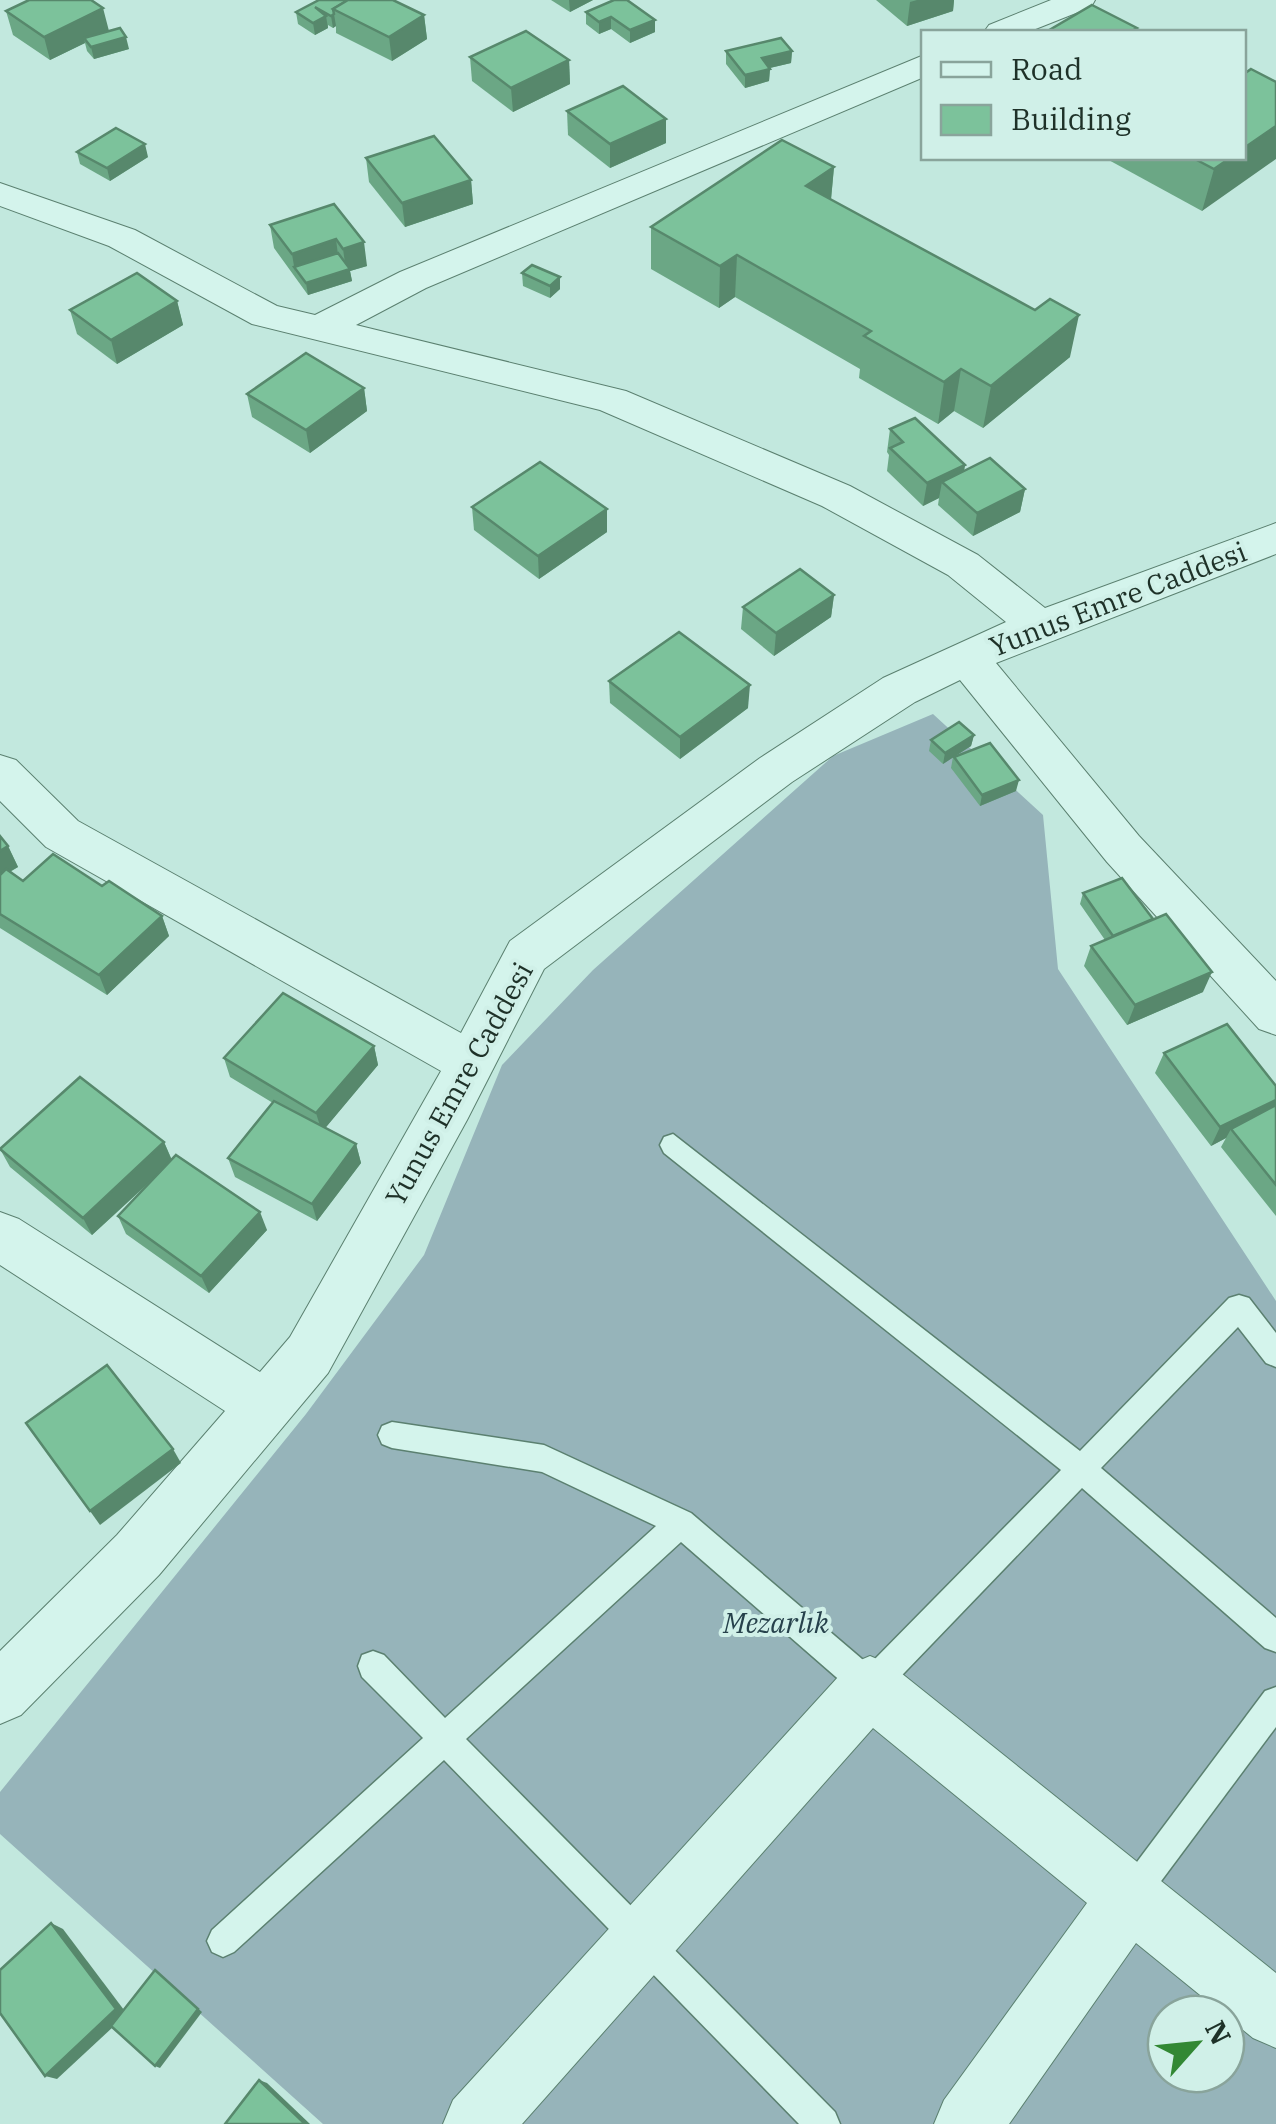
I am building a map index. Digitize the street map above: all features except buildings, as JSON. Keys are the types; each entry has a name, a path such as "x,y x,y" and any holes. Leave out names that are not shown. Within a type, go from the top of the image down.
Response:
{"street":[{"path":"1007,30 1079,0"},
{"path":"320,328 413,280 921,66"},
{"path":"0,194 122,238 265,315 612,400 852,505 963,566 1040,626"},
{"name":"Yunus Emre Caddesi","path":"0,1694 138,1555 309,1354 527,954 791,760 898,690 1040,626 1276,538"},
{"path":"967,658 1123,848 1276,1014"},
{"path":"0,772 62,834 470,1062"},
{"path":"0,1236 265,1406"},
{"path":"476,2124 870,1686 1276,2016"},
{"path":"968,2124 1130,1897"}],"lane":[{"path":"673,1145 1080,1469 1276,1636"},
{"path":"392,1435 544,1459 681,1524 870,1686 1239,1308 1276,1354"},
{"path":"222,1941 681,1524"},
{"path":"373,1666 822,2124"},
{"path":"1130,1897 1276,1702"}],"green space":[{"name":"Mezarlık","path":"933,714 1043,815 1058,969 1276,1301 1276,2124 323,2124 0,1834 0,1792 306,1414 424,1255 502,1065 593,970 833,756"}]}
